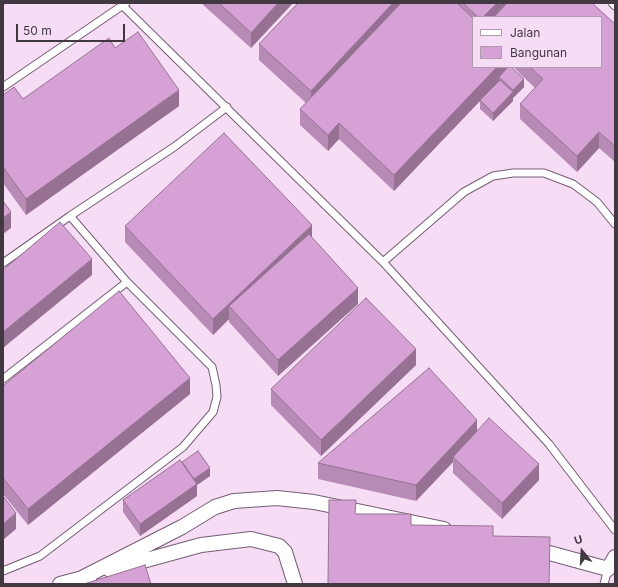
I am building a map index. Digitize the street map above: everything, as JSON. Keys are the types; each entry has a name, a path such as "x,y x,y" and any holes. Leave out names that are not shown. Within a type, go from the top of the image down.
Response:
{"street":[{"path":"82,578 182,527 215,507 234,501 277,498 314,502 457,532"},
{"path":"60,584 201,545 251,539 279,546 285,552 295,584"},
{"path":"515,544 612,563"}],"lane":[{"path":"612,3 615,6"},
{"path":"3,87 124,4 383,262 548,444 615,530"},
{"path":"3,263 70,216 174,147 227,107"},
{"path":"383,262 464,192 493,176 513,173 544,173 573,184 596,202 615,224"},
{"path":"3,571 40,556 183,448 213,412 217,397 212,367 127,282 70,216"},
{"path":"3,379 127,282"},
{"path":"604,584 612,563"}],"building":[{"path":"219,3 278,3 251,33"},
{"path":"298,3 393,3 311,91 259,44"},
{"path":"401,3 457,3 472,17 472,68 496,68 394,175 339,123 328,135 300,109"},
{"path":"463,3 497,3 484,16 477,16"},
{"path":"507,3 592,3 615,24 615,146 599,132 577,156 520,104 543,79 531,68 602,68 602,16 495,16"},
{"path":"138,32 179,90 26,199 3,167 3,95 14,87 23,99 109,38 115,48"},
{"path":"507,68 512,68 524,79 513,90 499,77"},
{"path":"500,80 513,92 493,113 480,100"},
{"path":"224,133 312,225 213,319 125,226"},
{"path":"3,201 11,212 3,218"},
{"path":"60,222 92,259 3,332 3,270"},
{"path":"309,234 358,288 278,360 229,306"},
{"path":"119,291 190,378 28,509 3,478 3,386"},
{"path":"366,298 416,349 321,440 271,389"},
{"path":"429,368 477,420 416,485 318,463"},
{"path":"489,418 539,464 502,503 453,457"},
{"path":"198,451 210,468 194,479 182,462"},
{"path":"180,460 197,484 140,524 123,500"},
{"path":"3,496 16,513 3,524"},
{"path":"329,500 356,500 355,514 411,514 411,525 493,526 493,536 550,537 549,584 328,584"},
{"path":"145,565 151,584 84,584"}]}
